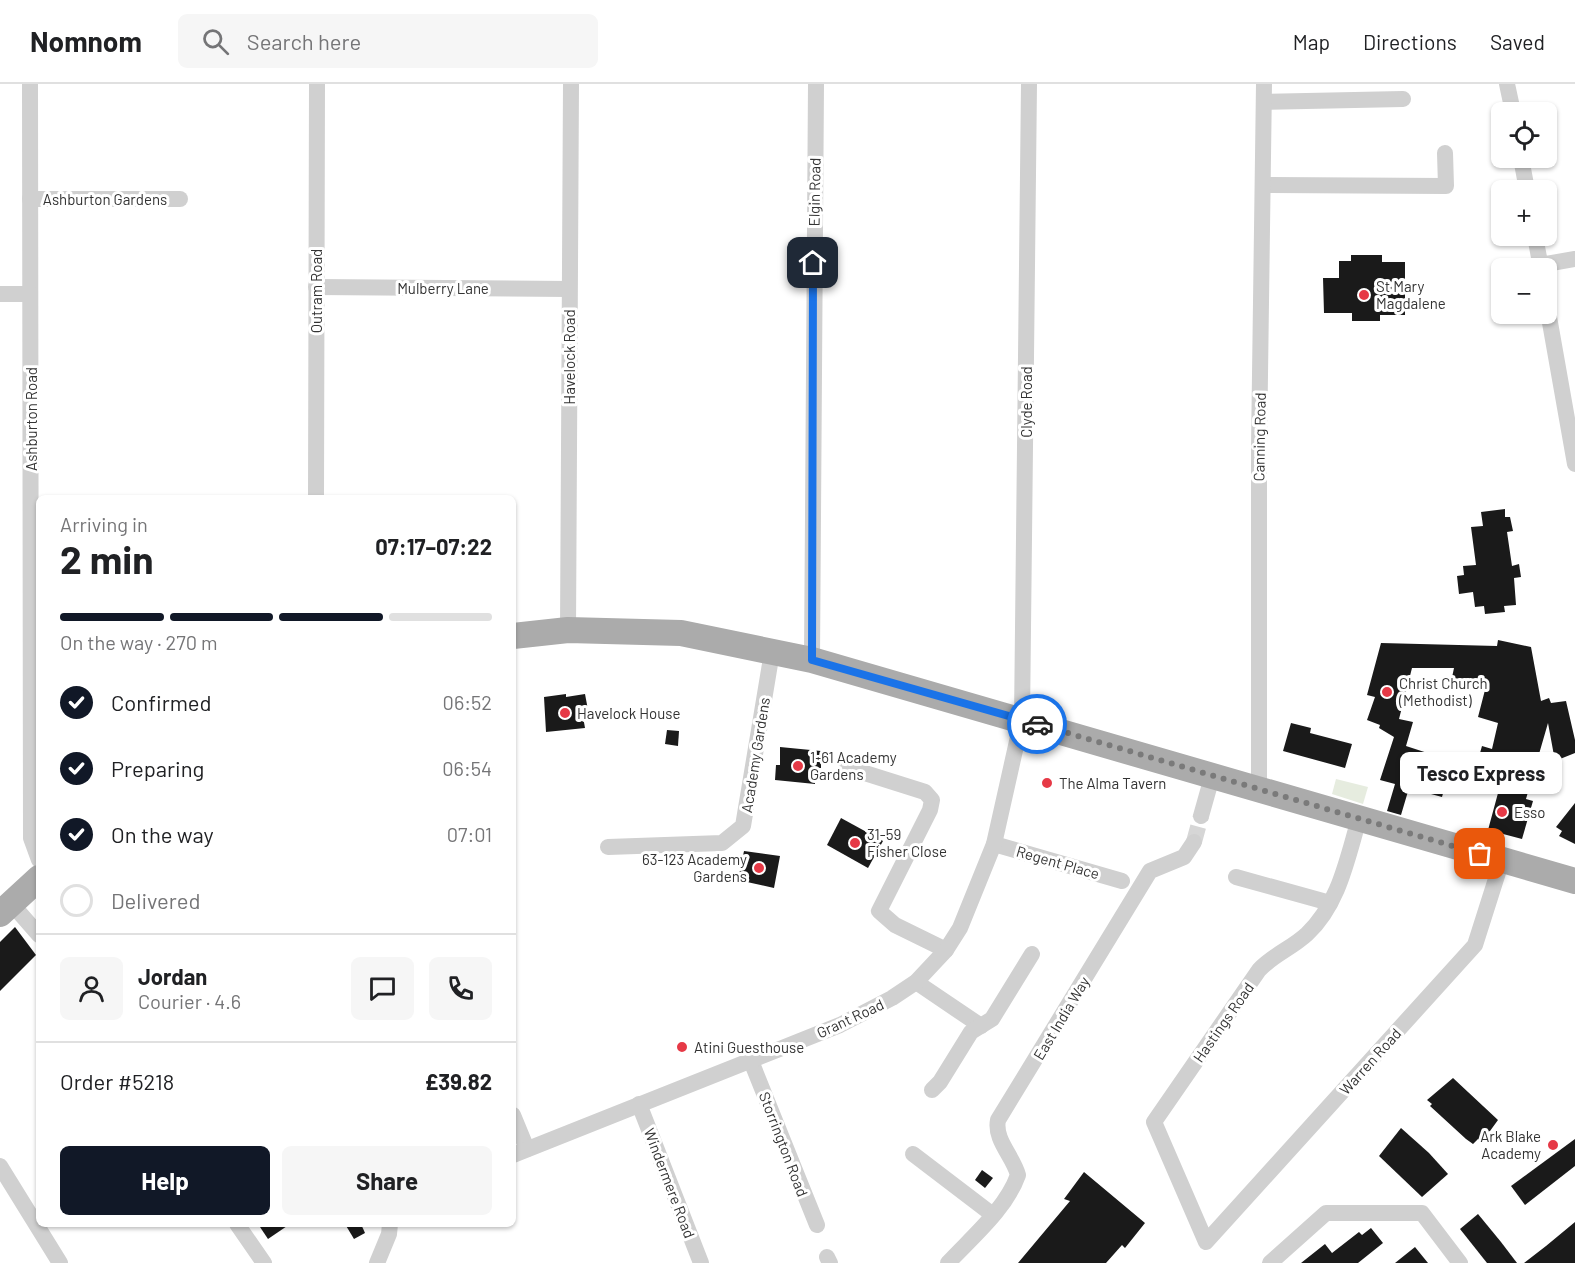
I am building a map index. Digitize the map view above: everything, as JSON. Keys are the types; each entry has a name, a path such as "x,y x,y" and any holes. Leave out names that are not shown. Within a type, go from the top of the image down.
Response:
{"main road":[{"path":"516,636 568,630 681,633 812,660 1022,719 1259,791 1575,882"},
{"path":"6,908 36,881"}],"street":[{"name":"Ashburton Road","path":"30,84 31,838 36,852"},
{"name":"Outram Road","path":"316,495 317,84"},
{"name":"Havelock Road","path":"568,630 571,84"},
{"name":"Elgin Road","path":"812,660 816,84"},
{"name":"Clyde Road","path":"1022,719 1029,84"},
{"name":"Canning Road","path":"1259,791 1259,447 1264,84"},
{"path":"1507,84 1511,102"},
{"path":"1264,102 1403,99"},
{"path":"1264,185 1446,186 1446,153"},
{"name":"Ashburton Gardens","path":"30,199 180,199"},
{"path":"1557,263 1575,259"},
{"name":"Mulberry Lane","path":"316,287 569,289"},
{"path":"0,294 30,294"},
{"path":"1550,324 1575,464"},
{"name":"Academy Gardens","path":"608,847 722,843 743,826 772,652"},
{"name":"Grant Road","path":"520,1152 840,1025 892,998 916,982 946,950 960,928 974,898 994,844 1022,719"},
{"path":"846,767 925,792 932,800 930,810 879,910 895,925 946,950"},
{"path":"1201,816 1212,777"},
{"name":"Hastings Road","path":"1206,1242 1154,1122 1258,970 1309,933 1330,903 1339,886 1359,819"},
{"name":"East India Way","path":"948,1263 993,1215 1014,1185 1018,1175 996,1129 998,1120 1150,871 1184,857 1194,842"},
{"name":"Regent Place","path":"994,844 1122,881"},
{"name":"Warren Road","path":"1206,1242 1475,945 1502,860"},
{"path":"1236,877 1330,903"},
{"path":"6,908 36,933"},
{"path":"932,1090 940,1082 971,1032 992,1019 1032,954"},
{"path":"916,982 981,1026"},
{"name":"Storrington Road","path":"751,1061 818,1225"},
{"name":"Windermere Road","path":"639,1104 702,1263"},
{"path":"516,1131 520,1152"},
{"path":"913,1154 993,1215"},
{"path":"0,1166 36,1224"},
{"path":"1277,1260 1326,1213 1422,1213 1460,1263"},
{"path":"38,1227 60,1263"},
{"path":"239,1227 264,1263"},
{"path":"377,1263 387,1242 390,1227"}],"shaded area":[{"path":"1336,779 1368,787 1363,804 1332,794"}],"building":[{"name":"St Mary Magdalene","path":"1351,255 1382,255 1382,262 1405,262 1405,315 1380,315 1380,321 1352,321 1352,313 1324,313 1323,278 1339,278 1339,261 1351,261"},
{"path":"1505,509 1505,517 1510,517 1513,531 1507,532 1512,566 1519,564 1521,577 1514,578 1516,605 1504,606 1505,612 1485,614 1484,606 1475,607 1473,592 1459,594 1457,576 1464,575 1463,566 1476,565 1471,527 1483,526 1481,512"},
{"path":"1498,640 1531,647 1541,701 1549,698 1551,703 1566,701 1575,740 1575,753 1555,761 1548,723 1526,799 1533,801 1522,839 1488,830 1501,782 1474,774 1482,746 1492,749 1498,723 1478,717 1485,690 1450,687 1454,668 1412,668 1399,719 1413,722 1406,746 1452,761 1442,797 1409,788 1401,815 1387,811 1395,784 1380,780 1394,737 1379,728 1380,725 1367,720 1375,697 1367,695 1381,643 1497,646"},
{"name":"Havelock House","path":"566,694 566,697 585,694 588,710 582,711 585,728 546,732 544,697"},
{"path":"1291,723 1311,728 1310,733 1352,744 1345,768 1283,751"},
{"path":"667,730 679,731 678,746 665,744"},
{"name":"1-61 Academy Gardens","path":"780,747 821,751 821,768 815,768 815,784 775,780 776,765 780,765"},
{"path":"1575,803 1575,844 1559,836 1562,831 1556,827"},
{"name":"31-59 Fisher Close","path":"841,818 883,841 868,868 827,845"},
{"name":"63-123 Academy Gardens","path":"744,851 780,856 774,888 738,880"},
{"path":"15,927 36,955 0,991 0,942"},
{"path":"1453,1078 1498,1120 1482,1142 1478,1139 1473,1144 1466,1139 1430,1106 1432,1104 1427,1100"},
{"path":"1401,1128 1448,1174 1422,1197 1379,1156"},
{"path":"1575,1139 1575,1166 1525,1205 1511,1186"},
{"path":"982,1170 993,1178 985,1188 975,1180"},
{"path":"1084,1172 1145,1223 1125,1248 1122,1245 1106,1263 1018,1263 1070,1201 1064,1199"},
{"path":"1478,1214 1517,1263 1487,1263 1460,1229"},
{"path":"1575,1222 1575,1263 1524,1263 1546,1246"},
{"path":"260,1227 286,1227 268,1239"},
{"path":"347,1227 362,1227 365,1233 354,1239"},
{"path":"1371,1228 1383,1243 1358,1263 1301,1263 1325,1244 1332,1253 1359,1232 1362,1235"},
{"path":"1415,1247 1428,1263 1395,1263"}],"tunnel":[{"path":"1194,842 1201,816"}],"way so far":[{"path":"1037,724 1480,854"}],"place":[{"name":"St Mary Magdalene","path":"1364,295"},
{"name":"Christ Church (Methodist)","path":"1387,692"},
{"name":"Havelock House","path":"565,713"},
{"name":"1-61 Academy Gardens","path":"798,766"},
{"name":"The Alma Tavern","path":"1047,783"},
{"name":"Esso","path":"1502,812"},
{"name":"31-59 Fisher Close","path":"855,843"},
{"name":"Tesco Express","path":"1480,854"},
{"name":"63-123 Academy Gardens","path":"759,868"},
{"name":"Atini Guesthouse","path":"682,1047"},
{"name":"Ark Blake Academy","path":"1553,1145"}],"route":[{"path":"813,263 812,660 1037,724"}]}
